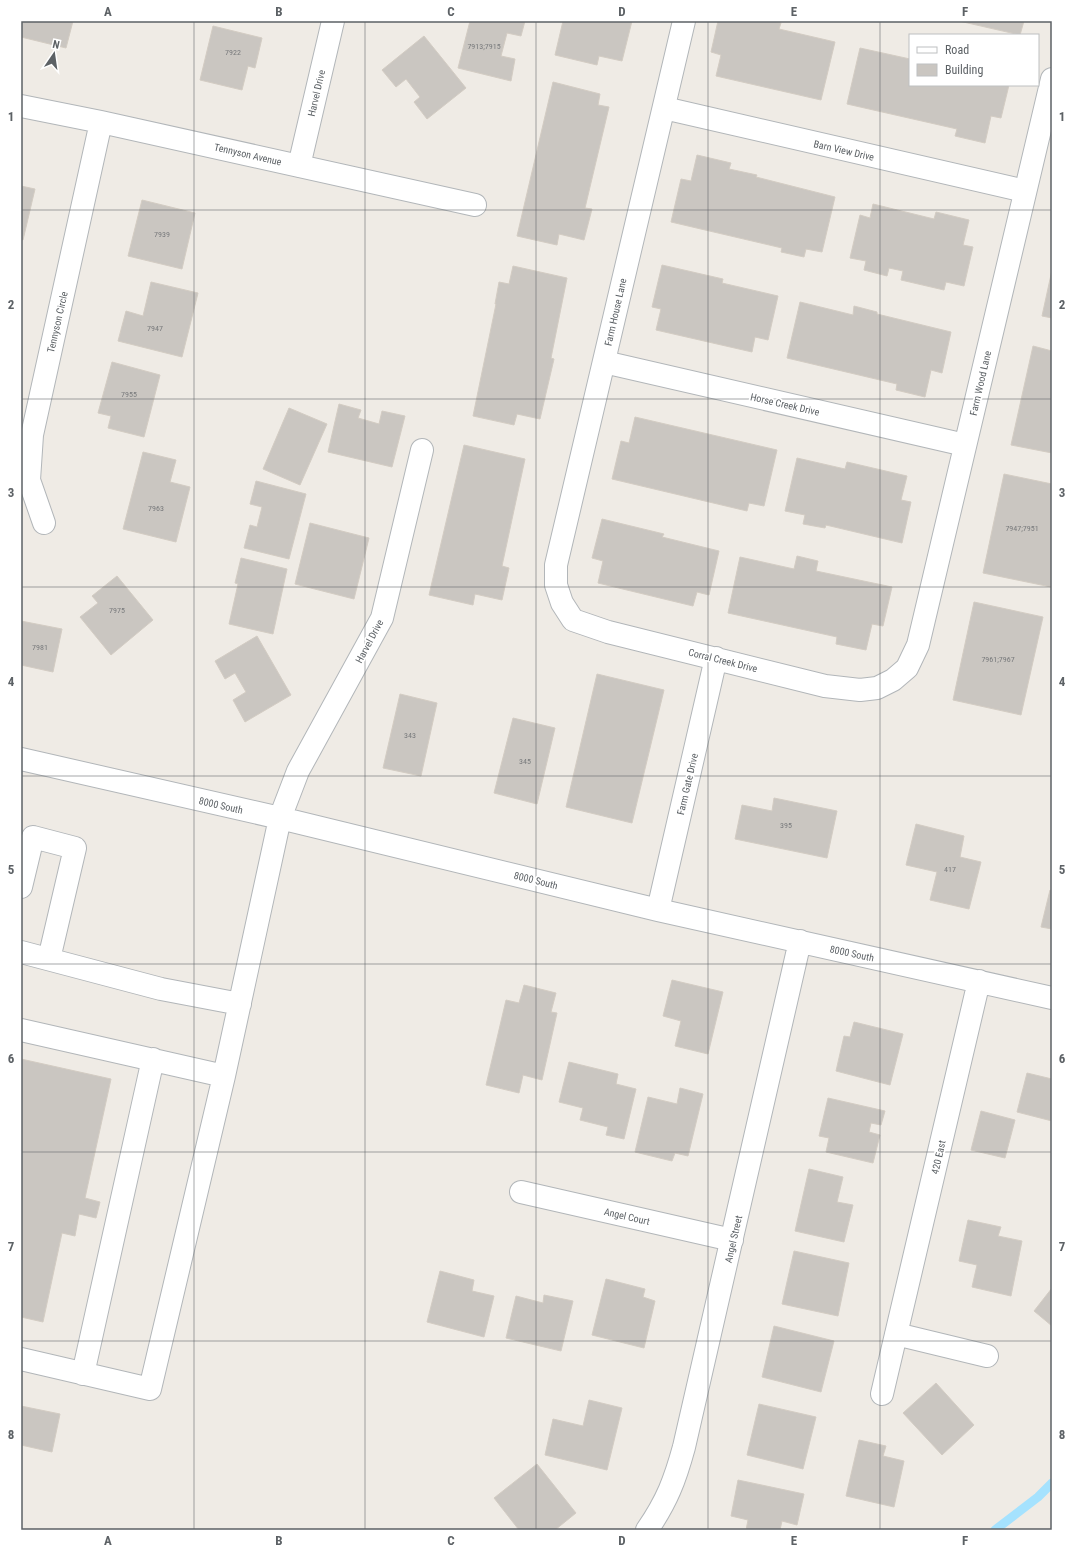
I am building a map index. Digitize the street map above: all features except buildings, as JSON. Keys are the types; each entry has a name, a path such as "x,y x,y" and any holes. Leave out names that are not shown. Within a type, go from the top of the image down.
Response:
{"street":[{"name":"Harvel Drive","path":"299,166 332,21"},
{"name":"Farm House Lane","path":"562,603 556,585 556,565 684,21"},
{"name":"Farm Wood Lane","path":"893,680 907,668 918,645 1052,79"},
{"name":"Tennyson Avenue","path":"21,106 101,122 475,205"},
{"name":"Barn View Drive","path":"664,108 1025,191"},
{"name":"Tennyson Circle","path":"44,523 29,480 32,435 101,122"},
{"name":"Horse Creek Drive","path":"604,362 965,445"},
{"name":"Harvel Drive","path":"83,1374 150,1388 224,1076 280,818 298,771 382,618 422,450"},
{"name":"Corral Creek Drive","path":"562,603 573,620 608,632 825,686 860,690 877,688 893,680"},
{"name":"Farm Gate Drive","path":"658,910 716,658"},
{"name":"8000 South","path":"21,760 280,818 658,910 1052,998"},
{"path":"21,887 32,837 75,848 48,959"},
{"name":"Angel Street","path":"647,1530 661,1510 675,1480 684,1447 800,942"},
{"path":"21,952 161,989 240,1004"},
{"name":"420 East","path":"882,1394 979,981"},
{"path":"21,1030 224,1076"},
{"path":"21,1358 83,1374 153,1060"},
{"name":"Angel Court","path":"521,1192 732,1240"},
{"path":"896,1334 987,1356"}],"waterway":[{"path":"995,1530 1038,1497 1052,1483"}]}
